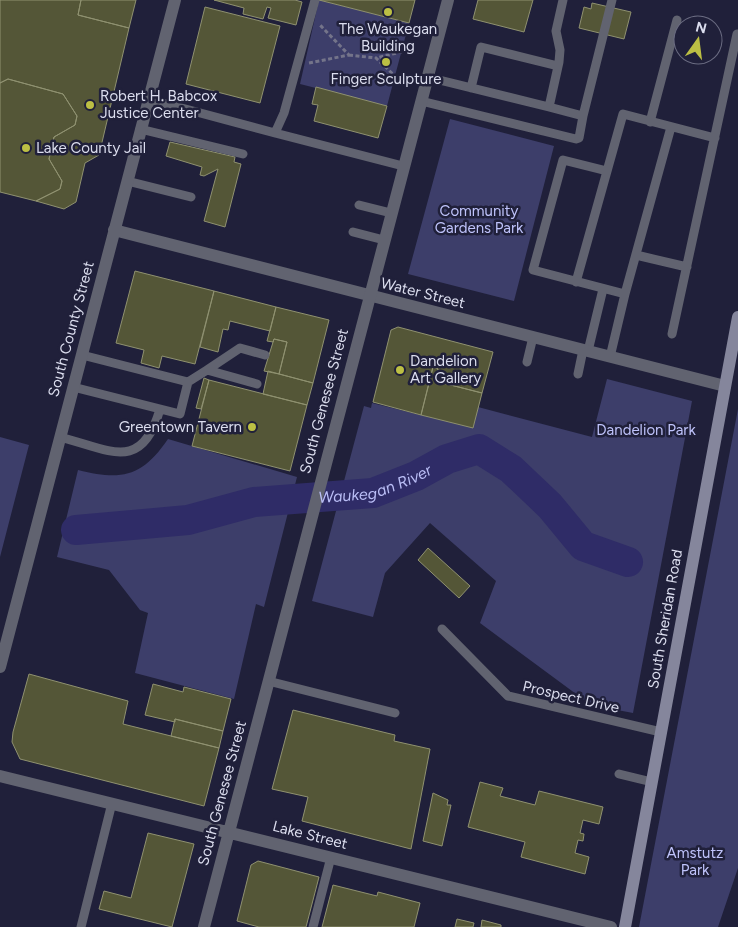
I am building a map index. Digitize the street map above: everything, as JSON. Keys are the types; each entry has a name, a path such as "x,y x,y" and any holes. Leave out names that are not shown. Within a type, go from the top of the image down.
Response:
{"main road":[{"name":"South Sheridan Road","path":"625,927 738,317"}],"street":[{"name":"South County Street","path":"0,667 175,0"},
{"name":"South Genesee Street","path":"204,927 329,445 448,0"},
{"name":"Water Street","path":"114,230 725,386"},
{"name":"Lake Street","path":"0,776 611,927"}],"lane":[{"path":"275,133 284,113 315,0"},
{"path":"549,107 558,66 560,50 556,31 563,0"},
{"path":"421,101 576,139 579,138 612,0"},
{"path":"672,334 737,34"},
{"path":"650,122 673,38"},
{"path":"471,88 481,47 558,66"},
{"path":"427,77 583,116"},
{"path":"148,98 403,166"},
{"path":"576,282 623,114 715,138"},
{"path":"610,357 625,294 671,127"},
{"path":"140,129 243,154"},
{"path":"607,172 563,160 533,270 625,294"},
{"path":"127,181 191,197"},
{"path":"359,205 391,213"},
{"path":"353,232 384,240"},
{"path":"636,255 687,267"},
{"path":"578,374 603,289"},
{"path":"527,362 533,338"},
{"path":"73,387 180,414 188,382 240,348 265,355"},
{"path":"82,355 188,382"},
{"path":"207,370 257,384"},
{"path":"60,437 121,453 136,449 148,439 154,429 160,409"},
{"name":"Prospect Drive","path":"442,629 508,696 661,732"},
{"path":"268,681 395,713"},
{"path":"619,774 652,782"},
{"path":"82,927 112,803"},
{"path":"313,927 331,857"}],"path":[{"path":"311,16 349,56"},
{"path":"297,65 349,56 376,58 405,52"},
{"path":"376,58 398,78"}],"green space":[{"path":"319,0 409,23 387,106 300,84"},
{"name":"Community Gardens Park","path":"450,119 554,146 514,301 408,274"},
{"name":"Dandelion Park","path":"607,379 692,401 633,713 591,705 480,623 496,581 430,523 385,573 373,617 312,601 364,406 371,408 372,403 473,428 478,407 592,437"},
{"name":"Amstutz Park","path":"738,409 738,868 718,927 639,927"},
{"path":"0,437 29,445 0,557"},
{"path":"168,439 297,477 264,607 256,604 234,699 135,673 148,613 140,610 109,570 57,557 78,470 107,475 130,473 149,461"}],"building":[{"name":"Robert H. Babcox Justice Center","path":"0,0 81,0 78,15 129,28 99,155 85,163 76,202 64,209 36,201 60,189 62,181 49,159 54,137 75,125 77,116 63,94 8,79 0,83"},
{"path":"81,0 136,0 129,28 78,15"},
{"path":"214,0 295,0 302,2 296,25 268,18 271,8 267,7 263,19 243,14 244,8"},
{"name":"The Waukegan Building","path":"319,0 415,0 409,23"},
{"path":"478,0 533,0 524,32 473,19"},
{"path":"592,3 631,12 624,39 579,28 584,7 591,9"},
{"path":"205,7 280,26 260,103 186,84"},
{"name":"Lake County Jail","path":"8,79 63,94 77,116 75,125 54,137 49,159 62,181 60,189 36,201 0,192 0,83"},
{"path":"316,87 387,106 378,138 314,121 318,105 312,104"},
{"path":"170,142 235,157 234,162 241,164 225,227 204,221 218,169 204,176 200,175 202,167 166,156"},
{"path":"135,271 214,291 195,364 162,356 159,368 141,363 144,350 116,343"},
{"path":"214,291 276,307 270,331 230,321 228,330 223,329 218,352 200,347"},
{"path":"276,307 329,320 313,383 279,374 287,342 274,339 273,342 267,341"},
{"path":"398,327 493,352 482,393 435,381 438,369 433,367 421,415 373,402 391,330"},
{"path":"274,339 287,342 279,374 264,371"},
{"path":"433,367 438,369 435,381 482,393 473,428 421,415"},
{"path":"268,371 313,383 307,405 263,394"},
{"path":"204,378 209,380 201,409 196,408"},
{"path":"209,380 307,405 290,471 192,446"},
{"path":"428,548 470,586 459,598 418,560"},
{"path":"29,674 128,701 123,724 219,748 204,806 20,759 12,742 13,732"},
{"path":"153,684 183,692 184,687 231,699 223,731 175,719 175,722 145,715"},
{"path":"293,710 395,735 394,741 430,749 411,849 302,821 308,797 272,789"},
{"path":"175,719 223,731 219,748 171,736"},
{"path":"480,782 503,788 500,796 535,805 539,791 603,807 599,824 583,820 580,833 584,834 583,841 578,840 575,853 589,857 585,874 521,857 525,842 468,827"},
{"path":"433,793 448,800 447,805 451,805 442,846 423,841"},
{"path":"148,833 194,844 172,927 99,909 104,891 131,898"},
{"path":"258,861 319,877 306,927 259,927 237,921 251,865"},
{"path":"333,885 377,896 378,892 420,903 414,927 322,927"},
{"path":"457,919 474,923 473,927 455,927"},
{"path":"482,920 501,925 501,927 481,927"}],"waterway":[{"name":"Waukegan River","path":"76,530 188,520 254,502 373,493 416,476 447,459 479,449 511,469 550,506 583,546 628,562"}],"place":[{"name":"The Waukegan Building","path":"388,12"},
{"name":"Finger Sculpture","path":"386,62"},
{"name":"Robert H. Babcox Justice Center","path":"90,105"},
{"name":"Lake County Jail","path":"26,148"},
{"name":"Dandelion Art Gallery","path":"400,370"},
{"name":"Greentown Tavern","path":"252,427"}]}
